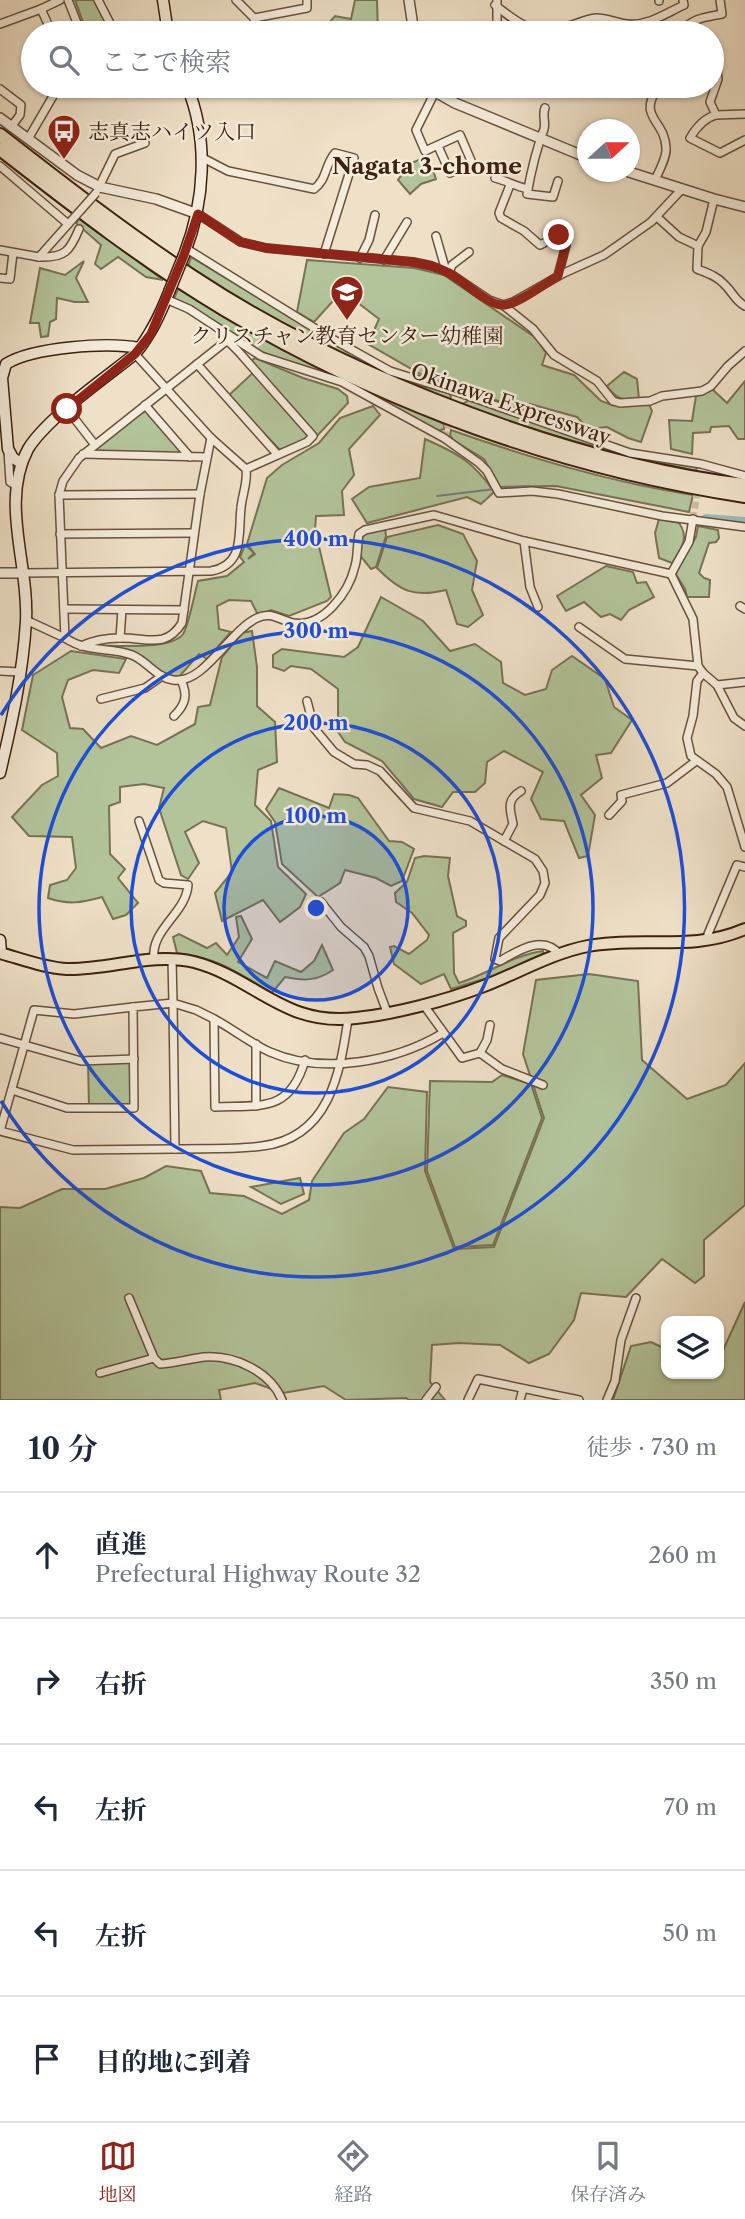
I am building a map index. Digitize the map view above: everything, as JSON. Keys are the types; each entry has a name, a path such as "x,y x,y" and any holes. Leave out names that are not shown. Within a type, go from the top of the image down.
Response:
{"highway":[{"name":"Okinawa Expressway","path":"0,135 94,207 194,278 268,321 366,371 446,406 575,449 634,464 745,485"},
{"name":"Okinawa Expressway","path":"0,149 104,228 187,286 267,334 357,379 447,418 536,450 633,476 745,496"}],"main road":[{"path":"163,0 166,21"},
{"path":"0,773 15,712 26,621 23,573 14,513 15,485 21,463 36,439 67,409 137,351 151,334 186,252 198,214 201,157 197,116 191,98"},
{"path":"21,463 10,455 5,443 3,365 25,354 59,350 125,346 137,351"},
{"path":"0,940 0,953 66,969 172,959 193,962 216,970 290,1011 321,1018 348,1019 424,1004 485,986 582,947 708,942 745,929"}],"street":[{"path":"0,24 41,5 60,0"},
{"path":"68,0 76,21"},
{"path":"98,0 109,21"},
{"path":"236,0 254,19 307,8 307,0"},
{"path":"409,0 412,21"},
{"path":"650,21 684,5 683,0"},
{"path":"694,21 722,14 720,0"},
{"path":"496,3 518,21"},
{"path":"496,3 497,21"},
{"path":"585,21 604,18 615,21"},
{"path":"0,89 21,105 20,115 11,127"},
{"path":"28,139 53,98"},
{"path":"429,98 416,131 425,152 460,135 472,163 450,173 438,146"},
{"path":"651,98 649,107 651,116 667,149 655,180"},
{"path":"711,98 710,102 716,115"},
{"path":"447,99 577,154"},
{"path":"545,108 545,127 539,137 527,194 553,197 558,181"},
{"path":"745,114 709,117 695,129 690,138 720,153 745,140"},
{"path":"0,118 98,190 156,199 198,214 240,242 266,248 413,262 447,272 489,300 503,306 533,329 554,355 597,381 613,401 650,401 662,396 702,391 711,386 745,351"},
{"path":"39,257 98,190 115,154 145,143"},
{"path":"201,157 228,171 314,189 322,184 330,159 335,153 354,158 324,254"},
{"path":"0,166 70,222"},
{"path":"640,175 745,207"},
{"path":"495,178 528,189"},
{"path":"510,185 499,212 501,218 540,245 544,243"},
{"path":"503,306 558,276 604,256 657,217 682,188"},
{"path":"714,199 706,232 698,246 697,269 720,280 735,300 745,306"},
{"path":"360,258 369,240 375,215"},
{"path":"657,217 679,237 698,246"},
{"path":"384,260 407,222"},
{"path":"0,250 55,258 71,247 79,229"},
{"path":"558,276 566,245 559,235"},
{"path":"436,236 447,272"},
{"path":"186,252 390,371 630,453 745,476"},
{"path":"447,272 469,252"},
{"path":"0,278 9,279 13,253"},
{"path":"168,295 242,348 313,436 307,442 246,469"},
{"path":"65,638 60,534 60,495 63,481 83,454 225,342 342,383 392,408 471,456 487,471 497,490 558,494 621,509 745,527"},
{"path":"137,351 211,438 246,469"},
{"path":"197,364 277,454"},
{"path":"456,402 460,393"},
{"path":"145,405 190,457"},
{"path":"67,409 95,444"},
{"path":"81,646 120,638 160,641 170,638 182,623 200,494 211,438"},
{"path":"5,443 10,482 15,485"},
{"path":"83,454 206,457"},
{"path":"0,573 222,569 233,560 239,544 246,469"},
{"path":"60,495 200,494"},
{"path":"26,621 32,621 87,649 131,654 162,676 181,680 202,672 232,636 257,618 268,615 296,623 323,615 330,610 349,583 356,565 359,534 365,530 434,515 524,541 671,574"},
{"path":"671,574 689,542 693,520"},
{"path":"60,534 194,533"},
{"path":"524,541 530,587 538,607"},
{"path":"671,574 693,619 701,669 696,681 693,716 687,738 691,756 716,774 727,787 745,848"},
{"path":"64,609 184,610"},
{"path":"120,638 121,610"},
{"path":"579,627 625,659 701,669 717,685 734,718 745,726"},
{"path":"0,671 20,672"},
{"path":"101,699 145,688 162,676"},
{"path":"174,716 185,701 187,692 181,680"},
{"path":"717,685 745,682"},
{"path":"307,701 314,728 334,752 354,764 367,765 380,771 414,808 470,821 535,859 543,871 545,883 540,895 499,937 495,959 500,961 530,946 544,944 554,947 560,955"},
{"path":"609,815 622,801 621,795 667,783 696,761"},
{"path":"504,841 513,824 510,800 521,791"},
{"path":"139,821 159,880 164,883 188,885 187,897 155,940 154,960"},
{"path":"708,942 708,934 737,864 745,867"},
{"path":"321,902 341,927 364,947 387,1012"},
{"path":"0,953 0,960"},
{"path":"172,959 175,1149"},
{"path":"348,1019 342,1064 330,1098 300,1131 288,1138 261,1146 73,1150 0,1131 34,1010 74,1014 173,1003 214,1019 270,1052 294,1060 342,1064 359,1063 409,1051 443,1033"},
{"path":"424,1004 462,1058 480,1053 487,1040 490,1025"},
{"path":"12,1090 67,1108 134,1108 133,1007"},
{"path":"214,1019 215,1107 272,1104 291,1092 305,1060"},
{"path":"0,1038 81,1061 134,1059"},
{"path":"256,1044 256,1105"},
{"path":"480,1053 502,1069 543,1085"},
{"path":"129,1298 154,1358 160,1364 205,1357 238,1361 274,1386 282,1400"},
{"path":"607,1400 612,1392 621,1340 636,1298"},
{"path":"100,1373 154,1358"},
{"path":"468,1400 478,1379 579,1400"},
{"path":"426,1400 436,1387"},
{"path":"520,1400 523,1389"}],"green space":[{"path":"75,0 94,0 105,21 83,21"},
{"path":"355,0 377,0 378,21 331,21 335,16 351,19"},
{"path":"428,156 436,179 421,184 410,194 398,180 409,164"},
{"path":"80,218 163,280 146,277 118,257 101,269 95,264 101,245 76,223"},
{"path":"191,257 346,351 418,385 449,393 449,401 318,344 236,298 188,267"},
{"path":"307,260 414,268 444,275 536,338 546,353 542,365 574,375 601,401 612,405 648,402 652,411 641,442 607,427 588,429 577,417 530,404 527,411 429,379 368,344 379,319 353,299 333,301 314,322 297,312"},
{"path":"84,261 76,278 88,302 57,298 56,319 50,322 48,336 41,337 39,323 30,323 40,268 65,275"},
{"path":"178,289 283,350 444,424 444,429 438,431 377,398 262,352 174,299"},
{"path":"255,358 338,389 347,396 348,403 317,436 281,451 228,396 256,370 250,362"},
{"path":"624,372 637,379 639,399 621,398 607,386"},
{"path":"745,381 745,439 738,439 729,426 711,427 710,432 693,433 692,454 671,449 669,420 692,421 696,396 712,389 727,403"},
{"path":"469,400 599,445 697,466 696,471 577,442 461,405"},
{"path":"147,406 190,457 95,453 94,449"},
{"path":"373,406 380,415 349,449 354,475 342,491 344,515 316,516 315,530 331,597 327,601 289,616 271,610 258,615 251,601 229,600 217,606 219,629 231,632 207,659 199,654 179,677 102,646 157,645 177,639 183,634 198,581 227,576 244,562 240,557 245,545 254,553 248,559 255,554 247,544 267,478 282,465 319,443 340,418"},
{"path":"451,430 570,468 693,495 689,512 556,486 500,487 484,459 453,440"},
{"path":"425,439 464,460 494,492 481,504 467,497 367,523 352,499 369,487 420,478"},
{"path":"659,519 679,523 684,534 683,543 672,563 659,558 655,533"},
{"path":"438,525 463,534 477,561 472,590 483,615 468,627 457,624 446,590 425,593 408,591 377,568 387,537"},
{"path":"698,526 718,530 719,538 716,542 709,543 699,573 710,580 709,597 687,597 675,573 696,537"},
{"path":"385,529 386,536 376,567 371,569 358,553 361,536"},
{"path":"606,566 633,572 637,583 646,582 654,597 629,610 621,620 610,614 601,617 584,602 566,611 557,596"},
{"path":"381,597 423,621 450,651 475,644 501,662 503,683 525,695 546,689 552,670 572,656 605,679 614,707 632,720 611,753 596,755 602,778 581,795 595,815 588,856 579,858 564,821 541,819 531,799 543,772 504,751 487,762 485,783 475,792 453,792 442,807 414,799 382,761 345,742 338,732 338,689 311,669 291,666 284,671 273,667 273,655 282,649 344,657 358,647"},
{"path":"252,631 257,667 257,706 275,722 277,762 258,770 255,805 271,821 278,867 306,894 300,907 280,922 263,900 222,921 215,893 232,872 226,828 203,821 185,832 199,863 188,879 181,875 159,808 164,788 144,784 120,787 120,802 109,806 110,854 125,869 118,878 138,903 126,915 113,919 102,897 75,902 48,898 50,885 67,880 76,868 72,837 29,836 12,817 42,785 58,776 57,753 22,730 33,675 71,651 126,659 119,673 93,670 68,680 62,697 70,728 83,729 101,748 131,736 157,745 195,724 198,707 210,705 222,657 242,633"},
{"path":"279,788 329,808 334,794 358,798 389,841 402,842 414,849 402,881 391,886 376,878 345,870 340,883 318,897 282,864 275,822 266,809"},
{"path":"415,858 450,858 448,876 457,916 466,921 466,926 453,933 454,973 459,983 521,956 543,951 543,954 494,976 451,989 444,974 421,984 394,964 390,947 394,946 409,954 427,940 429,935 412,913 396,902 395,893 407,882"},
{"path":"241,916 252,939 238,962 267,978 275,961 301,972 314,961 322,945 333,970 310,979 285,977 272,993 215,962 177,953 173,937 179,934 207,948 216,943 227,955 239,937 236,917"},
{"path":"589,974 638,981 642,1060 687,1099 726,1085 745,1063 745,1205 704,1240 704,1276 695,1283 662,1259 626,1297 581,1293 574,1320 549,1354 529,1363 500,1345 432,1345 430,1382 445,1400 346,1400 324,1386 283,1393 255,1383 219,1390 221,1400 0,1400 0,1207 20,1208 62,1189 105,1189 144,1178 166,1166 201,1171 210,1193 244,1196 282,1214 309,1200 312,1181 344,1133 364,1119 388,1087 427,1092 425,1171 454,1249 494,1247 544,1118 523,1054 536,980"},
{"path":"134,1059 134,1108 89,1108 88,1061"},
{"path":"502,1075 531,1084 542,1118 493,1245 455,1247 427,1171 430,1081 492,1082"},
{"path":"300,1178 304,1194 281,1204 251,1187"},
{"path":"745,1302 745,1400 613,1400 631,1346 651,1342 661,1347 661,1379 724,1379 724,1348"}],"waterway":[{"path":"500,488 536,488"},
{"path":"437,496 495,489"},
{"path":"706,519 745,522"}],"tunnel":[{"path":"444,438 456,402"},
{"path":"693,519 700,472"}],"place":[{"name":"志真志ハイツ入口","path":"64,161"},
{"name":"クリスチャン教育センター幼稚園","path":"347,322"}],"district":[{"name":"Nagata 3-chome","path":"427,166"}],"route":[{"path":"67,409 135,354 151,334 198,214 240,242 266,248 432,266 449,273 489,300 503,306 558,276 566,245 559,235"}]}
